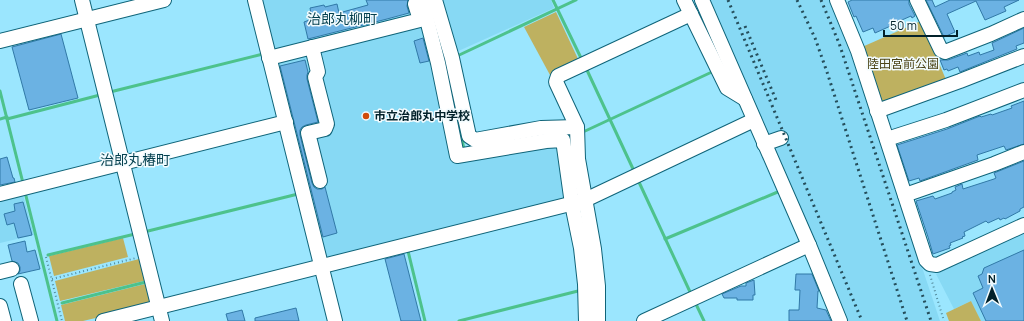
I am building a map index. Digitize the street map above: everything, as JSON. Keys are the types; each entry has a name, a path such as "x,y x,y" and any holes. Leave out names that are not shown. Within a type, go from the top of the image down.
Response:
{"street":[{"path":"82,0 162,321"},
{"path":"0,41 164,0"},
{"path":"255,0 335,321"},
{"path":"269,58 420,20 414,0"},
{"path":"422,0 438,63 458,156 546,141 564,140 578,202 594,249 598,286 598,321"},
{"path":"435,0 452,58 469,136 475,140 541,128 577,127"},
{"path":"684,0 727,88 745,99"},
{"path":"702,0 809,245 840,321"},
{"path":"837,0 858,51 926,260 930,264 937,265 1024,226"},
{"path":"920,1 941,50 945,52 1024,19"},
{"path":"586,321 585,284 578,202 577,127 556,82 558,76 691,14"},
{"path":"312,47 318,72 315,77 327,124 325,128 308,133 320,181"},
{"path":"877,111 1024,56"},
{"path":"887,139 946,120 1024,90"},
{"path":"103,321 578,202 754,120"},
{"path":"0,194 286,122"},
{"path":"764,144 781,138"},
{"path":"905,194 994,164 1024,152"},
{"path":"644,321 809,245"},
{"path":"21,284 31,321"},
{"path":"0,306 4,321"}],"path":[{"path":"52,279 146,256"},
{"path":"46,257 62,321"},
{"path":"930,264 930,277 944,321"}],"shaded area":[{"name":"市立治郎丸中学校","path":"258,0 418,0 441,4 442,0 551,0 554,8 434,62 454,160 560,144 567,194 563,202 328,261 322,257"},
{"path":"708,0 829,0 849,49 940,321 848,321"},
{"path":"22,191 34,235 0,243 0,197"},
{"path":"1024,232 1024,321 981,321 971,301 954,309 936,274"}],"green space":[{"path":"556,12 579,61 550,75 524,27"},
{"name":"陸田宮前公園","path":"921,21 947,82 887,102 881,101 862,47"},
{"path":"123,238 128,257 54,276 49,256"},
{"path":"139,259 143,262 148,280 60,301 55,281"},
{"path":"149,283 153,299 150,305 83,321 65,321 61,305"},
{"path":"971,301 981,321 949,321 946,313"}],"building":[{"path":"366,0 408,0 407,6 409,13 308,39 304,22 312,19 310,8 324,5 325,7 337,4 339,13 368,5"},
{"path":"852,0 909,0 909,4 915,16 912,18 911,16 875,33 873,28 863,32 856,16 854,17 848,2"},
{"path":"926,0 932,0 935,7 950,0 1019,0 1004,7 1006,11 985,20 976,1 947,14 955,32 944,37"},
{"path":"1024,28 1024,43 1016,46 1017,49 960,72 958,67 948,71 947,69 944,70 940,60 948,60 967,53 968,56 979,52 980,55 994,50 992,43"},
{"path":"61,34 78,98 29,110 12,47"},
{"path":"423,38 429,61 420,63 414,41"},
{"path":"305,60 308,72 307,79 318,122 302,127 300,130 300,135 312,183 317,189 322,189 325,187 337,233 323,237 280,66"},
{"path":"1024,101 1024,144 1006,150 1004,146 977,155 978,160 920,181 919,178 909,181 897,145 947,129 980,116 992,115 1012,108 1011,106"},
{"path":"7,157 15,182 0,185 0,159"},
{"path":"1024,161 1024,207 1020,209 1020,211 1005,219 1000,220 999,218 988,223 986,221 964,232 965,236 950,243 950,248 933,254 916,201 933,196 935,199 952,193 956,190 955,187 962,184 963,189 994,179 996,178 994,173"},
{"path":"23,202 32,235 18,238 14,223 7,225 4,214 15,211 14,204"},
{"path":"25,241 27,252 35,250 40,269 18,274 20,267 18,263 12,261 8,245"},
{"path":"1024,250 1024,321 986,321 973,293 983,288 978,276 982,274 984,268"},
{"path":"404,254 421,321 401,321 385,259"},
{"path":"796,274 812,274 819,291 817,308 826,310 831,321 789,321 789,310 799,310 800,290 795,290"},
{"path":"754,280 755,295 753,295 753,300 724,298 722,294 741,286 746,286 746,283"},
{"path":"296,308 299,321 255,321 255,318"},
{"path":"242,310 245,321 228,321 226,314"}],"waterway":[{"path":"553,0 582,60"},
{"path":"455,57 576,0"},
{"path":"110,92 263,54"},
{"path":"444,54 465,149"},
{"path":"586,68 634,171"},
{"path":"583,132 714,71"},
{"path":"0,91 23,183"},
{"path":"7,119 100,95"},
{"path":"0,119 7,117"},
{"path":"564,135 569,135 570,141"},
{"path":"638,180 691,294"},
{"path":"665,239 780,191"},
{"path":"25,192 57,321"},
{"path":"144,232 298,194"},
{"path":"48,255 135,234"},
{"path":"408,251 425,321"},
{"path":"62,303 146,282"},
{"path":"459,321 578,291"},
{"path":"695,302 704,321"}],"railway":[{"path":"728,0 862,321"},
{"path":"797,0 815,38 827,72 907,321"},
{"path":"821,0 839,43 931,321"},
{"path":"745,26 776,100"}],"place":[{"name":"市立治郎丸中学校","path":"366,116"}],"district":[{"name":"治郎丸柳町","path":"342,19"},
{"name":"治郎丸椿町","path":"135,160"}]}
